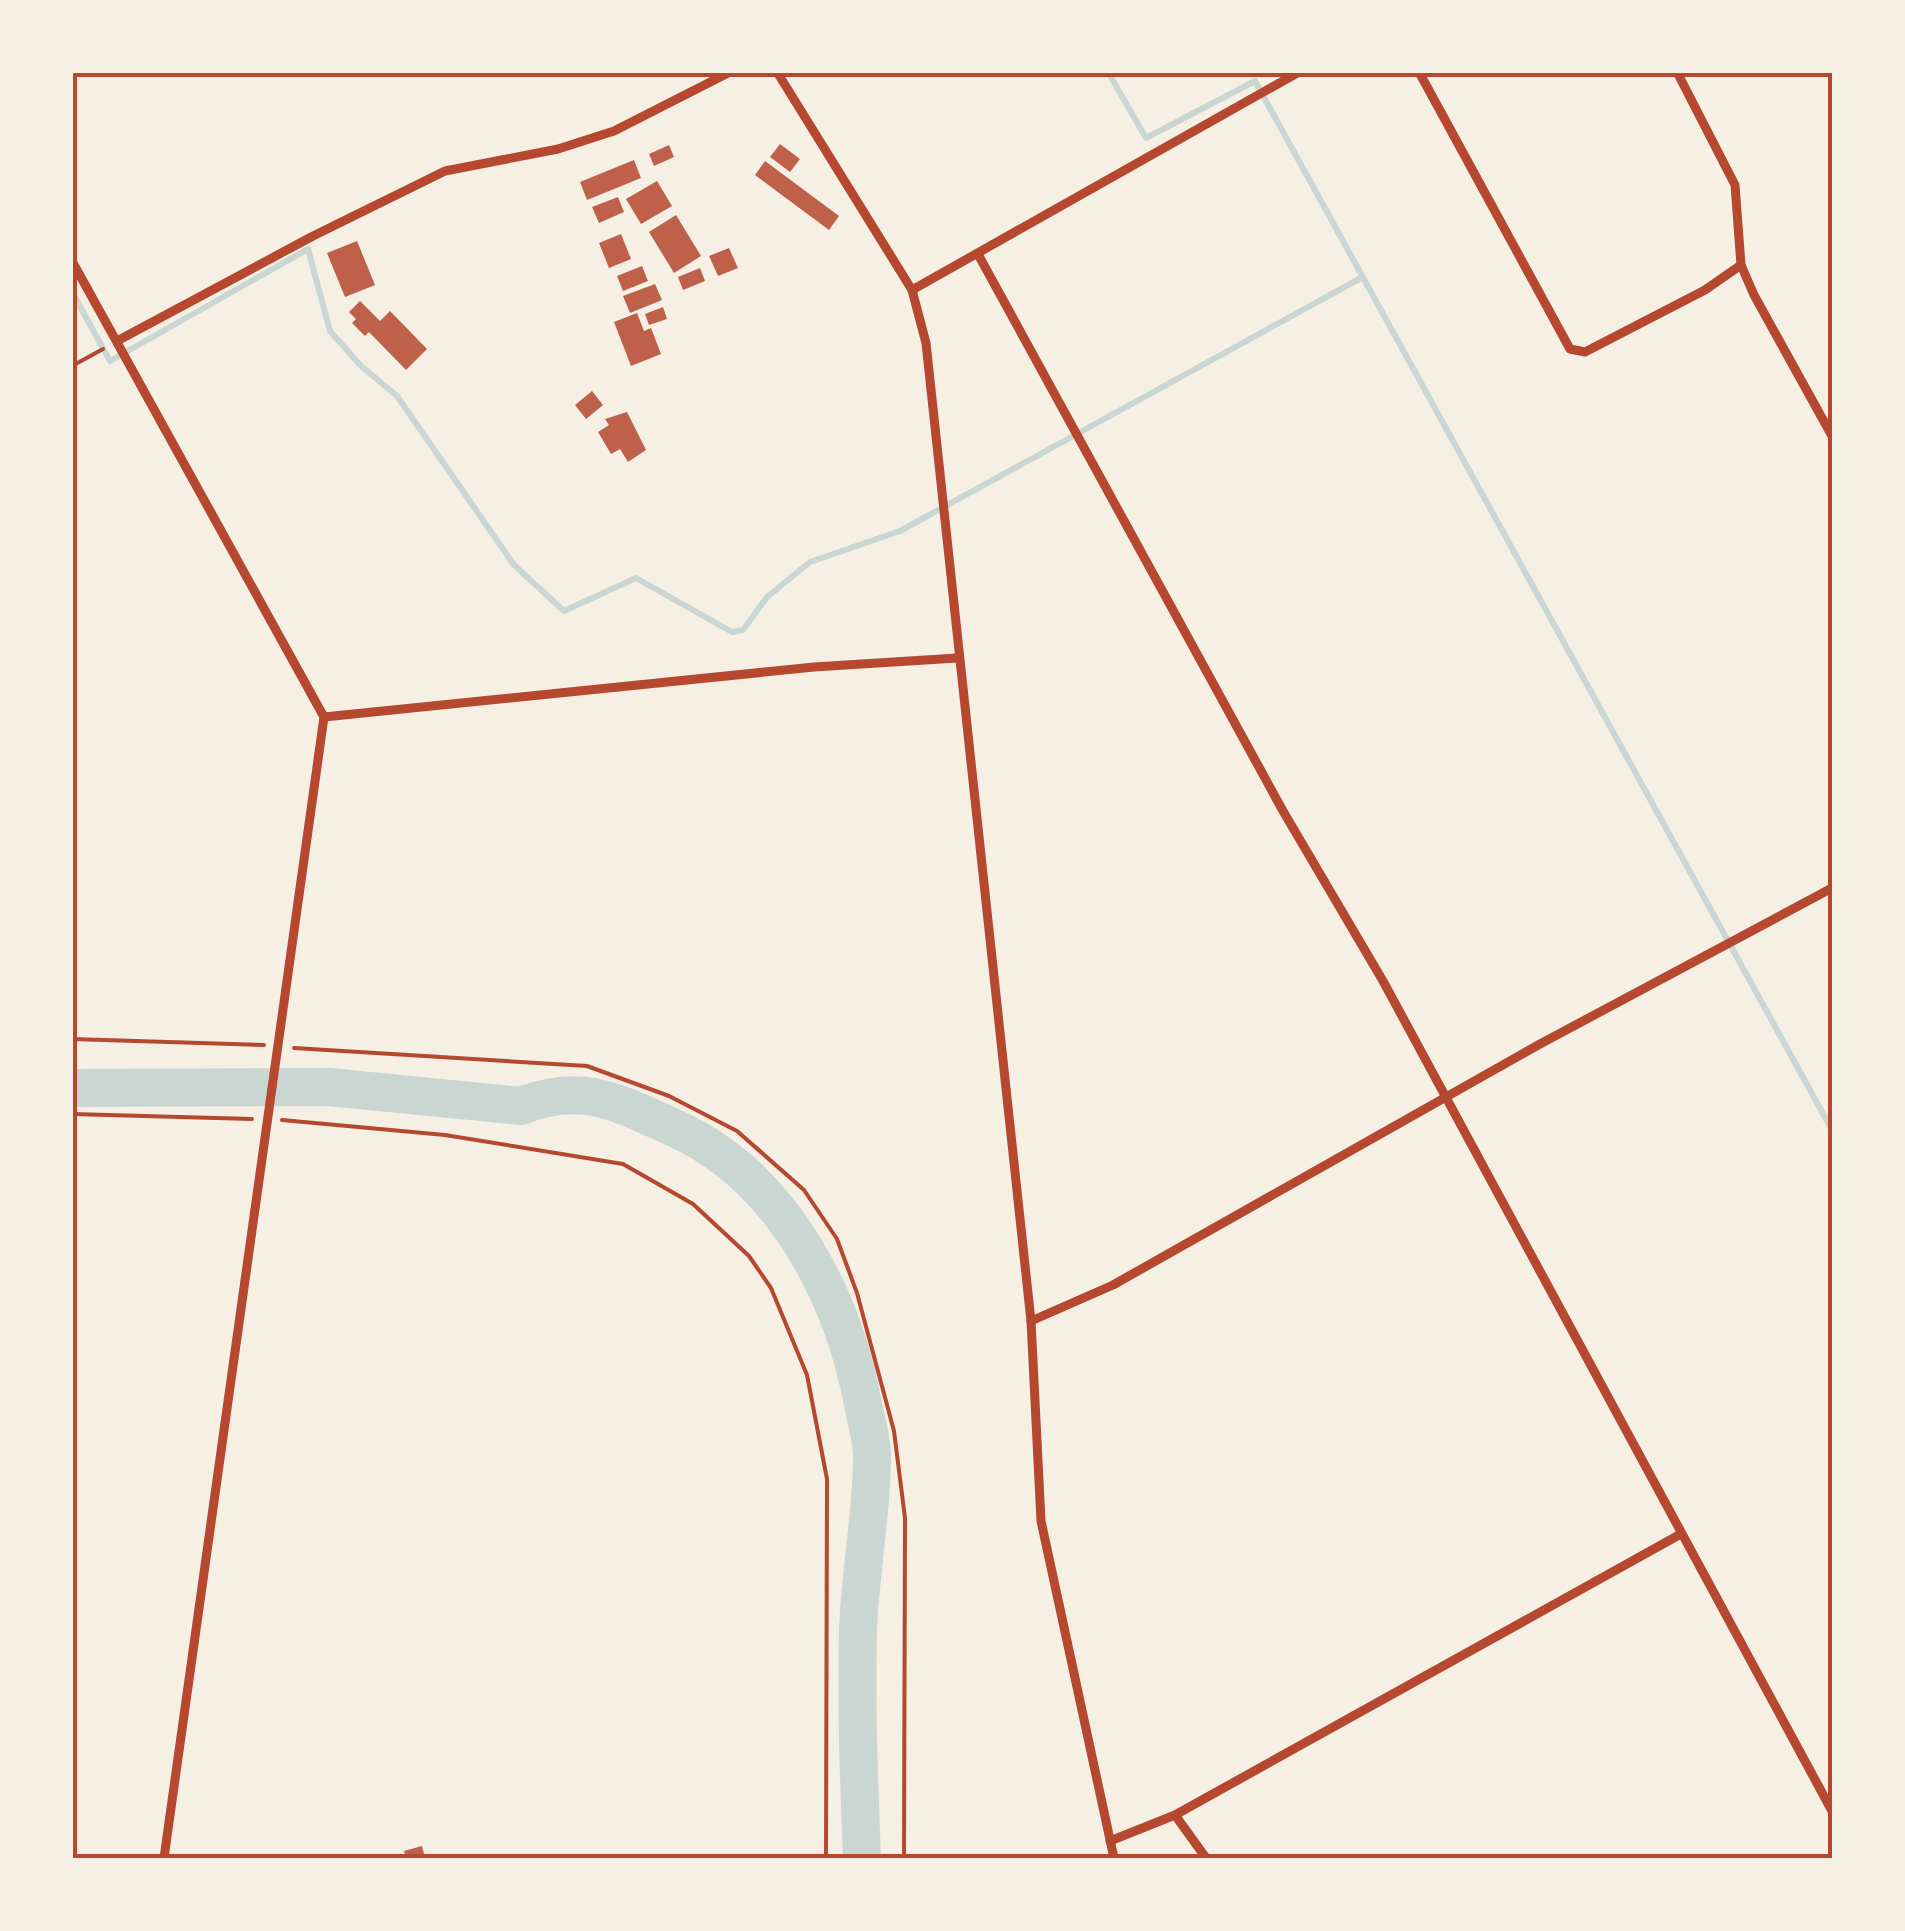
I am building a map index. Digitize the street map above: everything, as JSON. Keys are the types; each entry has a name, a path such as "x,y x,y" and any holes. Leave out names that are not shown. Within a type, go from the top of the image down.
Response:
{"street":[{"path":"117,342 313,236 445,171 558,148 614,131 730,72"},
{"path":"777,72 912,290 926,343 1031,1322 1041,1522 1114,1858"},
{"path":"912,290 1299,72"},
{"path":"1419,72 1574,350 1585,352 1705,290 1741,265"},
{"path":"1677,72 1735,185 1741,265 1832,436"},
{"path":"978,256 1283,811 1383,982 1832,1812"},
{"path":"72,261 324,717 164,1858"},
{"path":"324,717 814,667 957,658"},
{"path":"1031,1322 1113,1284 1832,888"},
{"path":"1110,1841 1175,1815 1679,1535"},
{"path":"1175,1815 1206,1858"}],"path":[{"path":"72,366 117,342"},
{"path":"72,1039 197,1040 272,1046"},
{"path":"291,1048 587,1066 670,1096 737,1130 804,1190 837,1240 858,1293 894,1432 904,1518 904,1858"},
{"path":"72,1114 262,1119"},
{"path":"281,1120 445,1135 623,1164 693,1204 750,1256 771,1288 806,1374 827,1479 826,1858"}],"building":[{"path":"780,144 800,159 790,172 770,157"},
{"path":"669,145 674,157 654,166 649,154"},
{"path":"634,160 641,178 587,200 580,182"},
{"path":"765,161 839,216 829,230 755,175"},
{"path":"657,181 672,206 641,224 626,199"},
{"path":"618,197 624,212 599,223 592,207"},
{"path":"676,215 701,256 674,273 649,232"},
{"path":"621,234 631,259 609,268 599,243"},
{"path":"357,241 375,285 345,297 327,253"},
{"path":"729,248 738,268 718,276 709,256"},
{"path":"642,266 648,281 623,291 617,276"},
{"path":"700,268 705,281 683,290 678,277"},
{"path":"655,284 662,300 630,313 623,296"},
{"path":"360,301 380,321 390,311 427,349 406,370 369,332 365,336 352,323 356,319 349,312"},
{"path":"663,307 667,319 649,325 645,314"},
{"path":"637,313 644,331 651,328 661,354 631,366 614,322"},
{"path":"592,391 603,405 586,419 575,405"},
{"path":"627,412 646,450 628,462 620,449 611,454 598,432 609,425 605,419"},
{"path":"422,1846 425,1858 406,1858 404,1851"}],"waterway":[{"path":"1108,72 1146,138 1255,81 1832,1130"},
{"path":"72,292 110,361 308,249 330,331 361,366 397,396 514,565 564,611 636,578 732,632 743,630 767,597 810,562 900,531 1361,278"},
{"path":"72,1088 329,1087 521,1106 563,1096 599,1098 672,1127 710,1148 744,1174 800,1241 822,1280 853,1362 870,1436 871,1478 858,1630 862,1858"}]}
